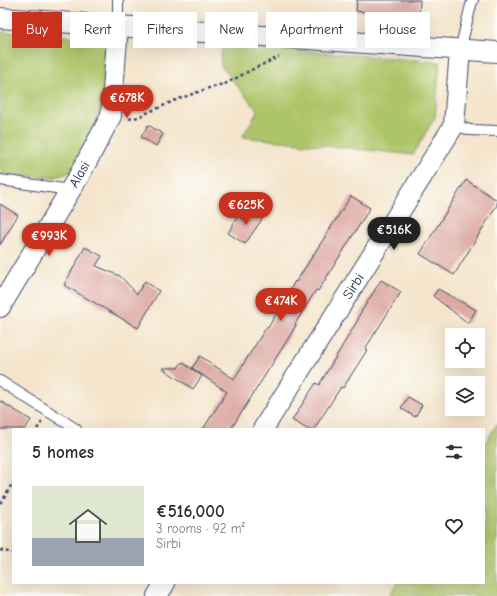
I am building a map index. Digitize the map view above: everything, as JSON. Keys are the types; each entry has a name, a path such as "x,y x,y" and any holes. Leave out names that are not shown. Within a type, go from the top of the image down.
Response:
{"street":[{"path":"0,18 70,23"},
{"path":"125,27 497,52"},
{"name":"Alasi","path":"0,307 80,174 111,116 116,48"},
{"name":"Sirbi","path":"264,428 454,125 460,50"},
{"path":"157,596 164,584"}],"lane":[{"path":"118,0 118,12"},
{"path":"460,50 473,0"},
{"path":"454,125 470,130 497,131"},
{"path":"0,180 70,190"},
{"path":"0,381 74,428"}],"path":[{"path":"107,123 138,117 176,100 227,83 281,56"},
{"path":"0,502 12,484"},
{"path":"0,550 12,553"}],"green space":[{"path":"0,32 12,33 12,48 62,48 62,36 70,37 70,48 105,48 102,106 96,127 71,172 56,177 0,174"},
{"path":"258,47 440,62 435,117 413,155 242,137 258,111 220,65 222,48"},
{"path":"497,424 497,596 389,596 396,584 485,584 485,443"}],"building":[{"path":"357,0 420,0 419,12 356,11"},
{"path":"148,125 163,134 156,146 141,137"},
{"path":"466,180 497,200 497,205 454,275 420,254"},
{"path":"351,196 370,208 318,291 316,290 295,324 296,325 288,339 232,428 204,428 227,392 192,368 200,356 234,379 266,328 268,328 295,281 296,282"},
{"path":"0,204 18,215 0,245"},
{"path":"254,207 265,215 245,244 228,233 238,216 245,220"},
{"path":"85,247 102,256 96,266 120,276 137,294 145,281 159,291 138,328 64,285"},
{"path":"381,280 401,292 365,349 367,350 343,388 341,387 315,428 305,428 292,420 316,383 319,385 359,318 358,317"},
{"path":"438,289 476,310 468,323 433,296"},
{"path":"182,362 202,376 193,389 162,368 178,368"},
{"path":"408,397 422,405 415,417 401,408"},
{"path":"0,401 31,420 26,428 0,429"}]}
